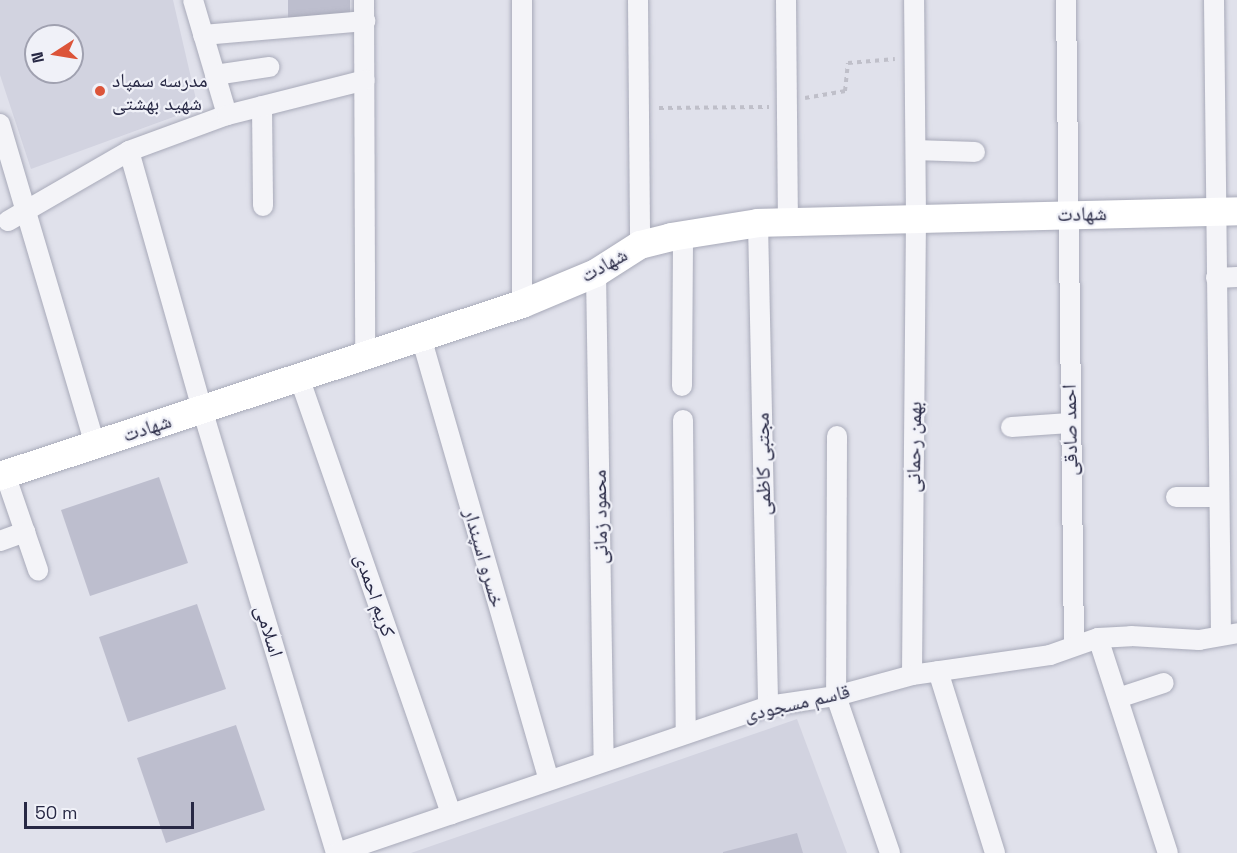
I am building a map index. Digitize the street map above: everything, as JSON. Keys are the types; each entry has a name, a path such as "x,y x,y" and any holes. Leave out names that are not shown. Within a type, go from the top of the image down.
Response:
{"street":[{"path":"193,0 227,115"},
{"path":"364,0 365,355"},
{"path":"522,0 522,304"},
{"path":"638,0 640,245"},
{"path":"786,0 788,222"},
{"name":"بهمن رحمانی","path":"912,675 916,219 914,0"},
{"name":"احمد صادقی","path":"1066,0 1066,214 1074,646"},
{"path":"1214,0 1226,211 1216,278 1219,497 1229,634"},
{"path":"203,35 365,21"},
{"path":"215,75 269,67"},
{"path":"3,223 129,151 227,115 365,80"},
{"path":"262,106 263,206"},
{"path":"0,124 28,209 95,445"},
{"path":"916,150 975,152"},
{"name":"اسلامی","path":"129,151 202,410 337,853"},
{"name":"شهادت","path":"3,475 522,304 596,273 640,245 683,235 758,223 1226,211"},
{"name":"مجتبی کاظمی","path":"758,223 768,706"},
{"path":"682,386 683,235"},
{"name":"محمود زمانی","path":"596,273 604,760"},
{"path":"1216,278 1237,277"},
{"name":"خسرو اسپندار","path":"421,337 548,778"},
{"name":"کریم احمدی","path":"299,377 451,814"},
{"path":"683,420 686,733"},
{"path":"1011,427 1070,423"},
{"path":"837,436 836,696 891,853"},
{"path":"3,475 38,570"},
{"path":"1176,497 1219,497"},
{"path":"0,541 25,532"},
{"name":"قاسم مسجودی","path":"337,853 548,778 768,706 836,696 912,675 986,667 1050,655 1098,638 1131,636 1199,640 1229,634"},
{"path":"1098,638 1163,851"},
{"path":"938,671 995,853"},
{"path":"1118,698 1164,683"}],"path":[{"path":"638,108 787,104 845,91 849,63 914,57"}],"shaded area":[{"name":"مدرسه سمپاد شهید بهشتی","path":"0,0 173,0 198,108 31,169 0,75"},
{"path":"797,719 847,853 411,853"}],"building":[{"path":"288,0 350,0 350,15 288,19"},
{"path":"159,477 188,563 90,596 61,510"},
{"path":"197,604 226,689 128,722 99,637"},
{"path":"236,725 265,810 166,843 137,758"},
{"path":"797,833 803,853 723,853 723,852"}],"place":[{"name":"مدرسه سمپاد شهید بهشتی","path":"100,91"}]}
